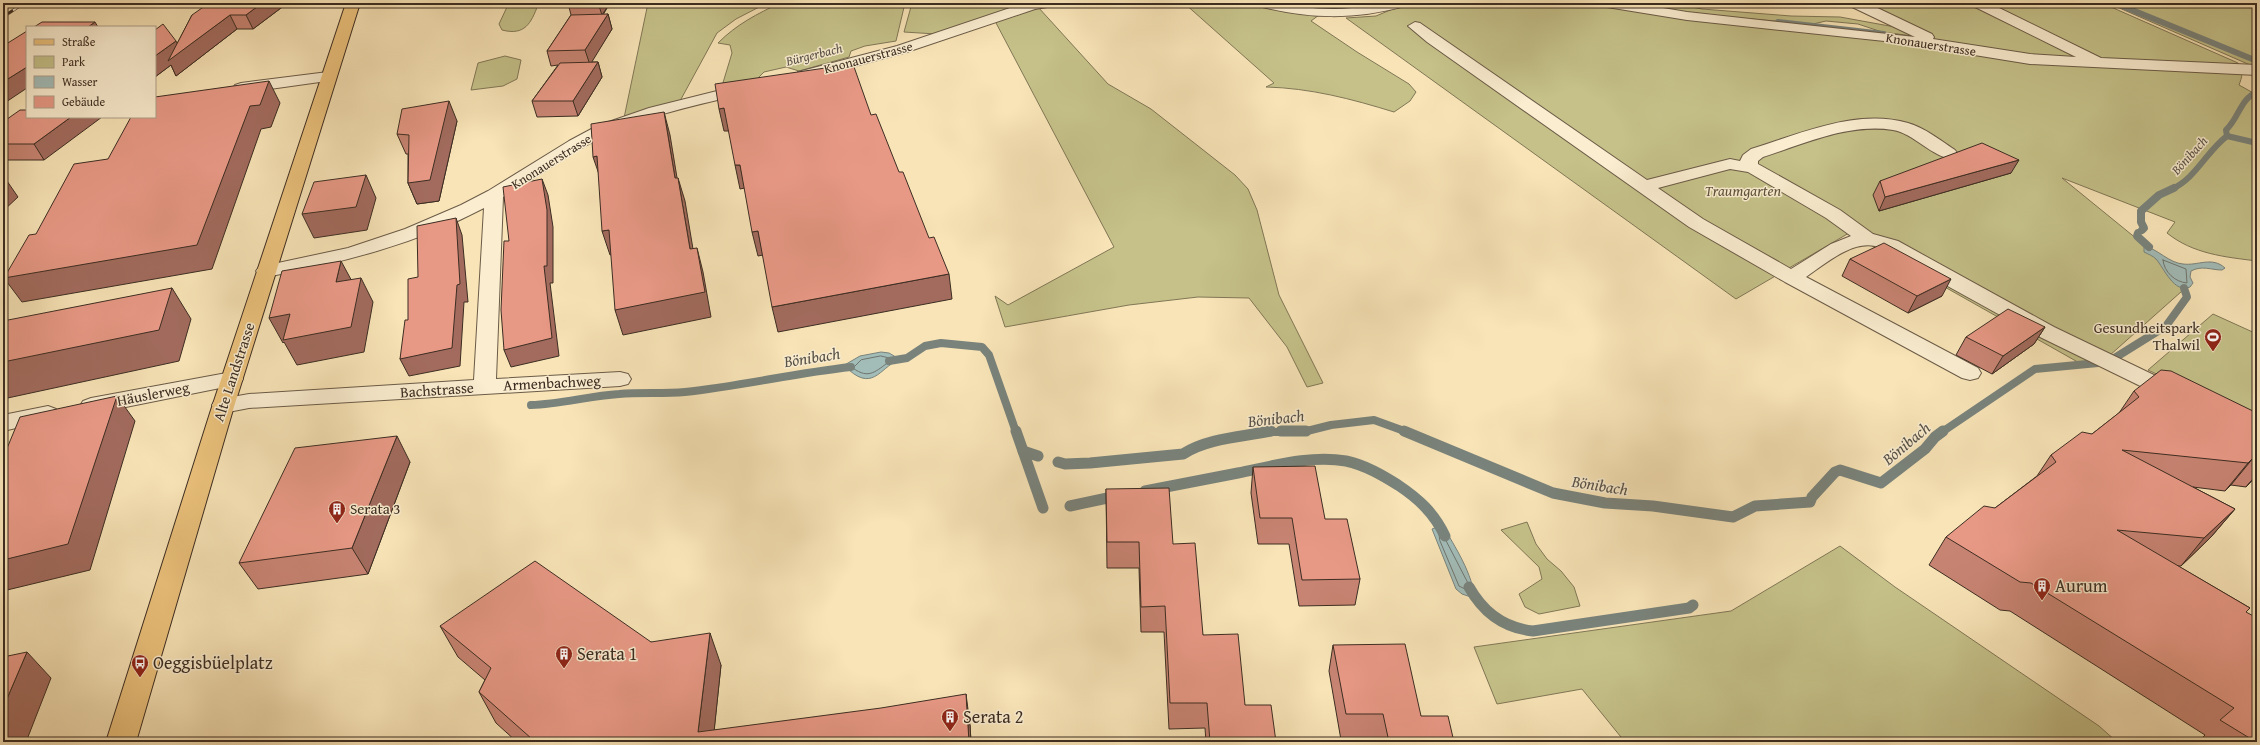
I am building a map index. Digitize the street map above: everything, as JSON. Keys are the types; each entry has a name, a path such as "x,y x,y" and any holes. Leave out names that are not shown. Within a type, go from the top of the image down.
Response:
{"main road":[{"name":"Alte Landstrasse","path":"121,742 223,405 353,3"}],"street":[{"name":"Knonauerstrasse","path":"786,79 902,49 1033,5 1048,3"},
{"path":"1264,3 1320,14 1351,14 1400,3"},
{"name":"Knonauerstrasse","path":"1607,3 1687,16 1934,43 2030,60 2257,70"},
{"path":"1855,3 1911,28 1934,43"},
{"path":"1978,3 2103,64"},
{"path":"1415,26 1696,223 1792,278 1970,373"},
{"path":"230,89 328,77"},
{"name":"Knonauerstrasse","path":"266,271 344,256 393,240 440,222 494,196 575,142 604,129 662,109 763,84"},
{"path":"1749,167 1749,159 1757,152 1857,124 1877,123 1895,125 1929,140 1949,154"},
{"path":"1644,187 1730,164 1749,167 1764,172 1833,214 1868,239 1891,245 2047,332 2193,402"},
{"name":"Bachstrasse","path":"223,405 249,401 485,387 494,196"},
{"path":"1792,278 1851,242 1868,239"},
{"name":"Häuslerweg","path":"3,423 232,379"},
{"name":"Armenbachweg","path":"485,387 620,379"}],"green space":[{"path":"648,3 767,3 736,19 717,33 680,101 624,118"},
{"path":"780,3 905,3 896,41 865,46 851,51 849,57 799,71 786,67 764,72 757,79 722,86 732,53 730,45 718,43 725,36 755,15"},
{"path":"912,3 1029,3 936,34 904,32"},
{"path":"1184,3 1257,3 1319,15 1311,21 1357,52 1409,84 1416,92 1410,101 1394,112 1331,95 1266,87 1274,83"},
{"path":"1275,3 1394,3 1364,8 1334,10 1305,8"},
{"name":"Traumgarten","path":"1407,3 1597,3 1690,17 1935,45 1848,3 2102,3 2238,63 2240,66 2242,74 2239,85 2257,95 2257,261 2221,256 2188,246 2167,233 2175,222 2062,178 2191,283 2109,356 2096,356 2083,365 1849,233 1736,299 1346,18 1376,16"},
{"path":"1615,3 1672,3 1702,9 1791,16 1840,17 1906,29 1913,36 1882,32 1858,24 1826,21 1813,24 1727,17"},
{"path":"2108,3 2257,3 2257,68"},
{"path":"538,5 530,22 522,29 516,31 502,30 499,24 507,7"},
{"path":"1038,7 1108,84 1151,109 1235,175 1248,189 1257,210 1279,295 1323,383 1307,387 1287,347 1249,298 1198,297 1129,305 1005,327 995,296 1008,305 1114,247 995,21"},
{"path":"505,56 521,60 517,79 503,86 471,90 478,63"},
{"name":"Gesundheitspark Thalwil","path":"2213,314 2257,334 2257,422 2148,370"},
{"path":"1527,522 1536,544 1547,559 1561,571 1574,587 1580,606 1539,614 1525,607 1519,594 1542,579 1539,567 1501,530"},
{"path":"1840,546 1895,587 2099,726 2117,742 1625,742 1582,689 1497,704 1474,647 1731,611"}],"water":[{"path":"2144,246 2178,263 2189,264 2210,262 2220,264 2225,268 2222,270 2203,268 2195,269 2191,271 2190,277 2193,283 2190,287 2179,287 2174,284 2156,259 2144,252"},
{"name":"Bönibach","path":"881,352 889,353 901,360 894,362 872,378 865,379 849,370 840,370 841,367 860,356"},
{"path":"1443,526 1463,561 1471,580 1474,598 1462,594 1456,589 1432,529"}],"building":[{"path":"209,3 262,3 246,15 230,15 168,61 192,15"},
{"path":"608,14 585,50 547,51 571,15"},
{"path":"42,22 95,22 89,26 36,26"},
{"path":"163,24 176,41 156,55 156,29"},
{"path":"26,32 26,68 3,82 3,46"},
{"path":"598,62 573,101 532,101 560,63"},
{"path":"853,64 871,115 876,114 899,172 903,172 929,238 934,237 949,274 772,307 758,231 752,232 740,165 735,165 724,108 719,109 715,84"},
{"path":"269,81 260,105 250,106 197,245 4,278 29,235 36,234 74,164 108,159 130,118 156,118 156,97"},
{"path":"449,101 430,180 408,183 409,135 397,134 402,109"},
{"path":"20,110 26,110 26,118 70,118 34,144 3,144 3,122"},
{"path":"664,112 675,178 678,178 690,249 697,248 705,292 615,310 609,230 602,231 597,156 593,157 591,124"},
{"path":"1982,143 2019,160 1885,197 1880,181"},
{"path":"366,175 356,207 302,214 314,182"},
{"path":"542,179 547,210 547,266 544,266 552,338 504,350 501,310 504,241 509,241 503,187"},
{"path":"456,218 460,284 457,285 452,348 400,359 405,320 408,320 408,279 418,277 417,226"},
{"path":"1884,243 1951,279 1917,296 1850,259"},
{"path":"341,261 336,282 361,278 351,327 283,340 290,314 269,318 282,271"},
{"path":"172,288 159,330 3,362 3,321"},
{"path":"2008,309 2045,327 2003,356 1966,337"},
{"path":"2161,370 2171,371 2257,413 2257,458 2254,457 2248,463 2122,450 2235,509 2204,538 2117,530 2250,608 2246,612 2257,618 2257,742 2220,720 2234,708 2031,583 2020,582 1946,537 1984,506 1995,508 2056,462 2051,455 2082,432 2092,434 2139,397 2134,391"},
{"path":"117,396 68,544 3,560 3,458 20,417"},
{"path":"397,436 352,548 239,563 295,448"},
{"path":"1315,466 1325,519 1347,519 1360,579 1302,580 1292,518 1260,518 1253,467"},
{"path":"1169,488 1173,544 1195,543 1203,635 1238,634 1245,705 1271,705 1276,742 1210,742 1207,703 1170,703 1165,606 1141,607 1139,542 1107,542 1106,489"},
{"path":"535,561 651,642 710,633 698,732 881,708 966,694 969,742 531,742 532,739 479,692 491,668 440,626"},
{"path":"1405,644 1421,716 1448,716 1454,742 1389,742 1383,714 1346,714 1333,645"},
{"path":"27,652 3,708 3,657"}],"waterway":[{"name":"Bürgerbach","path":"1279,3 1299,7"},
{"name":"Bürgerbach","path":"1368,7 1386,3"},
{"name":"Bönibach","path":"2115,3 2257,61"},
{"name":"Bürgerbach","path":"1778,22 1884,34"},
{"name":"Bönibach","path":"2227,136 2226,130 2234,120 2243,104 2251,95 2257,92"},
{"name":"Bönibach","path":"2172,189 2188,178 2213,149 2227,136"},
{"path":"2227,136 2257,143"},
{"name":"Bönibach","path":"2142,230 2144,228 2141,222 2141,211 2159,195 2172,189"},
{"name":"Bönibach","path":"2138,233 2137,236 2149,247"},
{"name":"Bönibach","path":"2113,359 2166,326 2187,297 2184,288"},
{"name":"Bönibach","path":"889,361 907,358 925,346 941,343 982,347 989,355 1016,432"},
{"name":"Bönibach","path":"1942,432 2035,369 2098,363"},
{"name":"Bönibach","path":"531,405 619,394 685,392 851,367"},
{"name":"Bönibach","path":"1266,432 1303,432 1331,425 1374,420 1407,432"},
{"name":"Bönibach","path":"1016,431 1023,451"},
{"name":"Bönibach","path":"1058,462 1065,464 1090,463 1183,454 1203,444 1214,441 1271,431"},
{"name":"Bönibach","path":"1281,431 1306,431"},
{"name":"Bönibach","path":"1404,431 1553,493 1605,503 1653,506 1733,517 1755,506 1810,502 1812,497 1835,472 1840,470 1881,483 1925,449 1935,437 1943,431"},
{"name":"Bönibach","path":"1023,451 1038,456"},
{"name":"Bönibach","path":"1023,451 1043,508"},
{"name":"Bönibach","path":"1145,491 1305,460 1319,459 1346,461 1373,471 1406,490 1431,513 1445,536"},
{"name":"Bönibach","path":"1070,506 1117,496"},
{"name":"Bönibach","path":"1469,587 1481,604 1495,617 1513,626 1533,631 1689,608 1693,605"}],"railway":[{"path":"3,10 13,3"},
{"path":"3,17 24,3"}],"place":[{"name":"Gesundheitspark Thalwil","path":"2213,352"},
{"name":"Serata 3","path":"337,524"},
{"name":"Aurum","path":"2042,601"},
{"name":"Serata 1","path":"564,669"},
{"name":"Oeggisbüelplatz","path":"140,678"},
{"name":"Serata 2","path":"950,732"}]}
